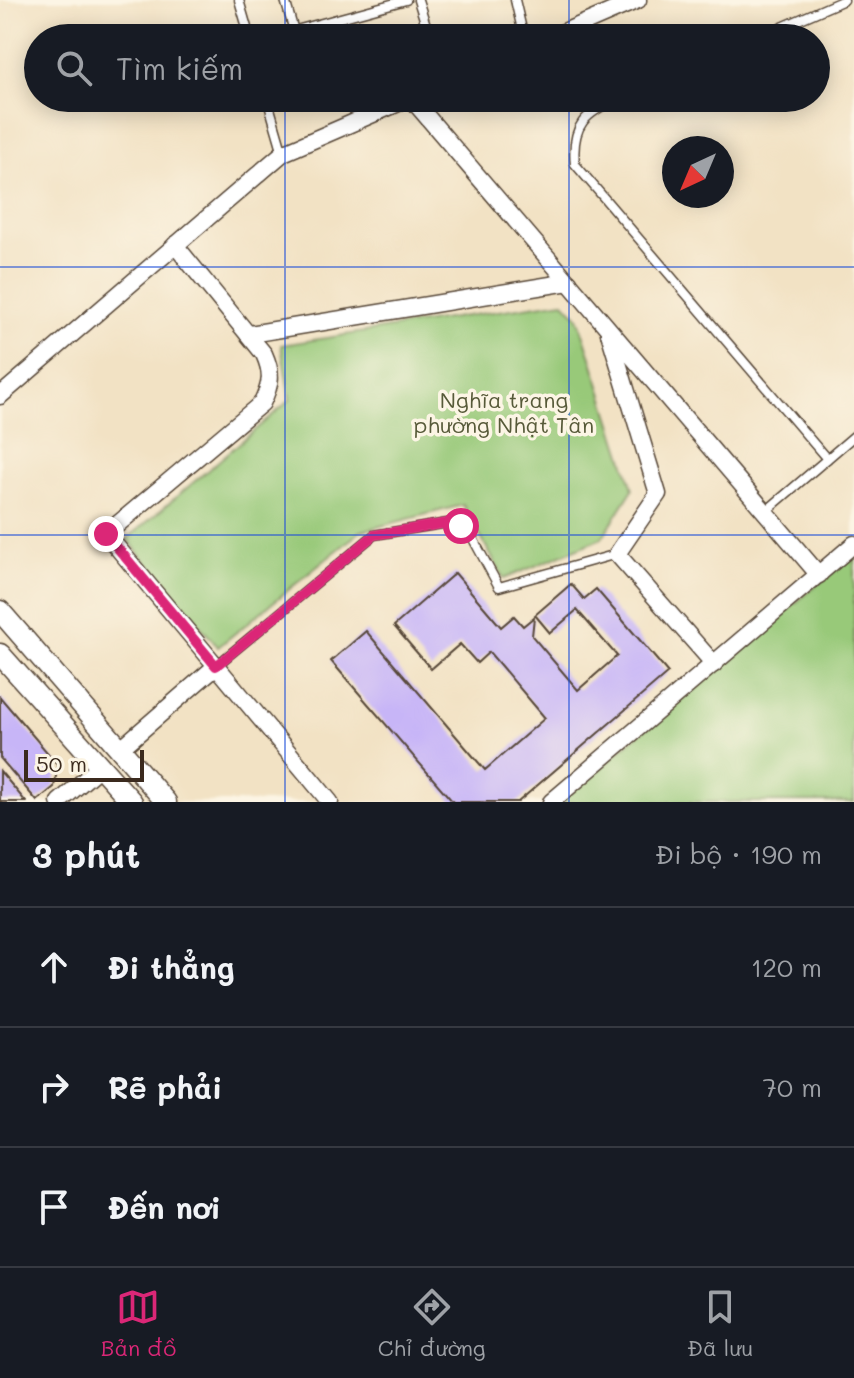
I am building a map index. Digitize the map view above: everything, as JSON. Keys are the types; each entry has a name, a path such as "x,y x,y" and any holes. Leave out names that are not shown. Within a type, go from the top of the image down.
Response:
{"street":[{"path":"582,24 638,0"},
{"path":"0,396 283,153 378,112"},
{"path":"422,112 819,575"},
{"path":"175,245 264,354 272,371 270,386 262,403 106,534 330,802"},
{"path":"250,334 569,282"},
{"path":"607,327 658,494 617,554 714,664"},
{"path":"551,802 854,544"},
{"path":"0,611 166,802"},
{"path":"1,656 132,802"},
{"path":"59,802 216,666"}],"lane":[{"path":"239,0 246,24"},
{"path":"285,0 292,24"},
{"path":"319,24 406,0"},
{"path":"418,0 426,24"},
{"path":"515,0 521,24"},
{"path":"789,24 844,0"},
{"path":"271,112 283,153"},
{"path":"593,112 580,123 573,142 575,164 827,459"},
{"path":"764,513 854,436"},
{"path":"216,666 374,535 448,523 461,526 471,535 499,587 617,554"}],"green space":[{"name":"Nghĩa trang phường Nhật Tân","path":"563,301 578,317 633,489 602,538 504,579 463,505 361,531 218,647 127,539 290,400 281,345"},
{"path":"854,554 854,802 558,802"}],"building":[{"path":"455,573 501,627 514,616 523,626 534,617 532,636 578,690 617,656 577,610 550,633 535,615 571,584 584,599 596,589 668,673 518,802 453,802 331,661 366,631 485,770 545,718 489,652 477,663 460,644 431,669 394,626"},
{"path":"0,697 58,765 54,787 37,801 0,758"},
{"path":"0,771 26,802 0,802"}],"route":[{"path":"106,534 216,666 374,535 448,523 461,526"}]}
